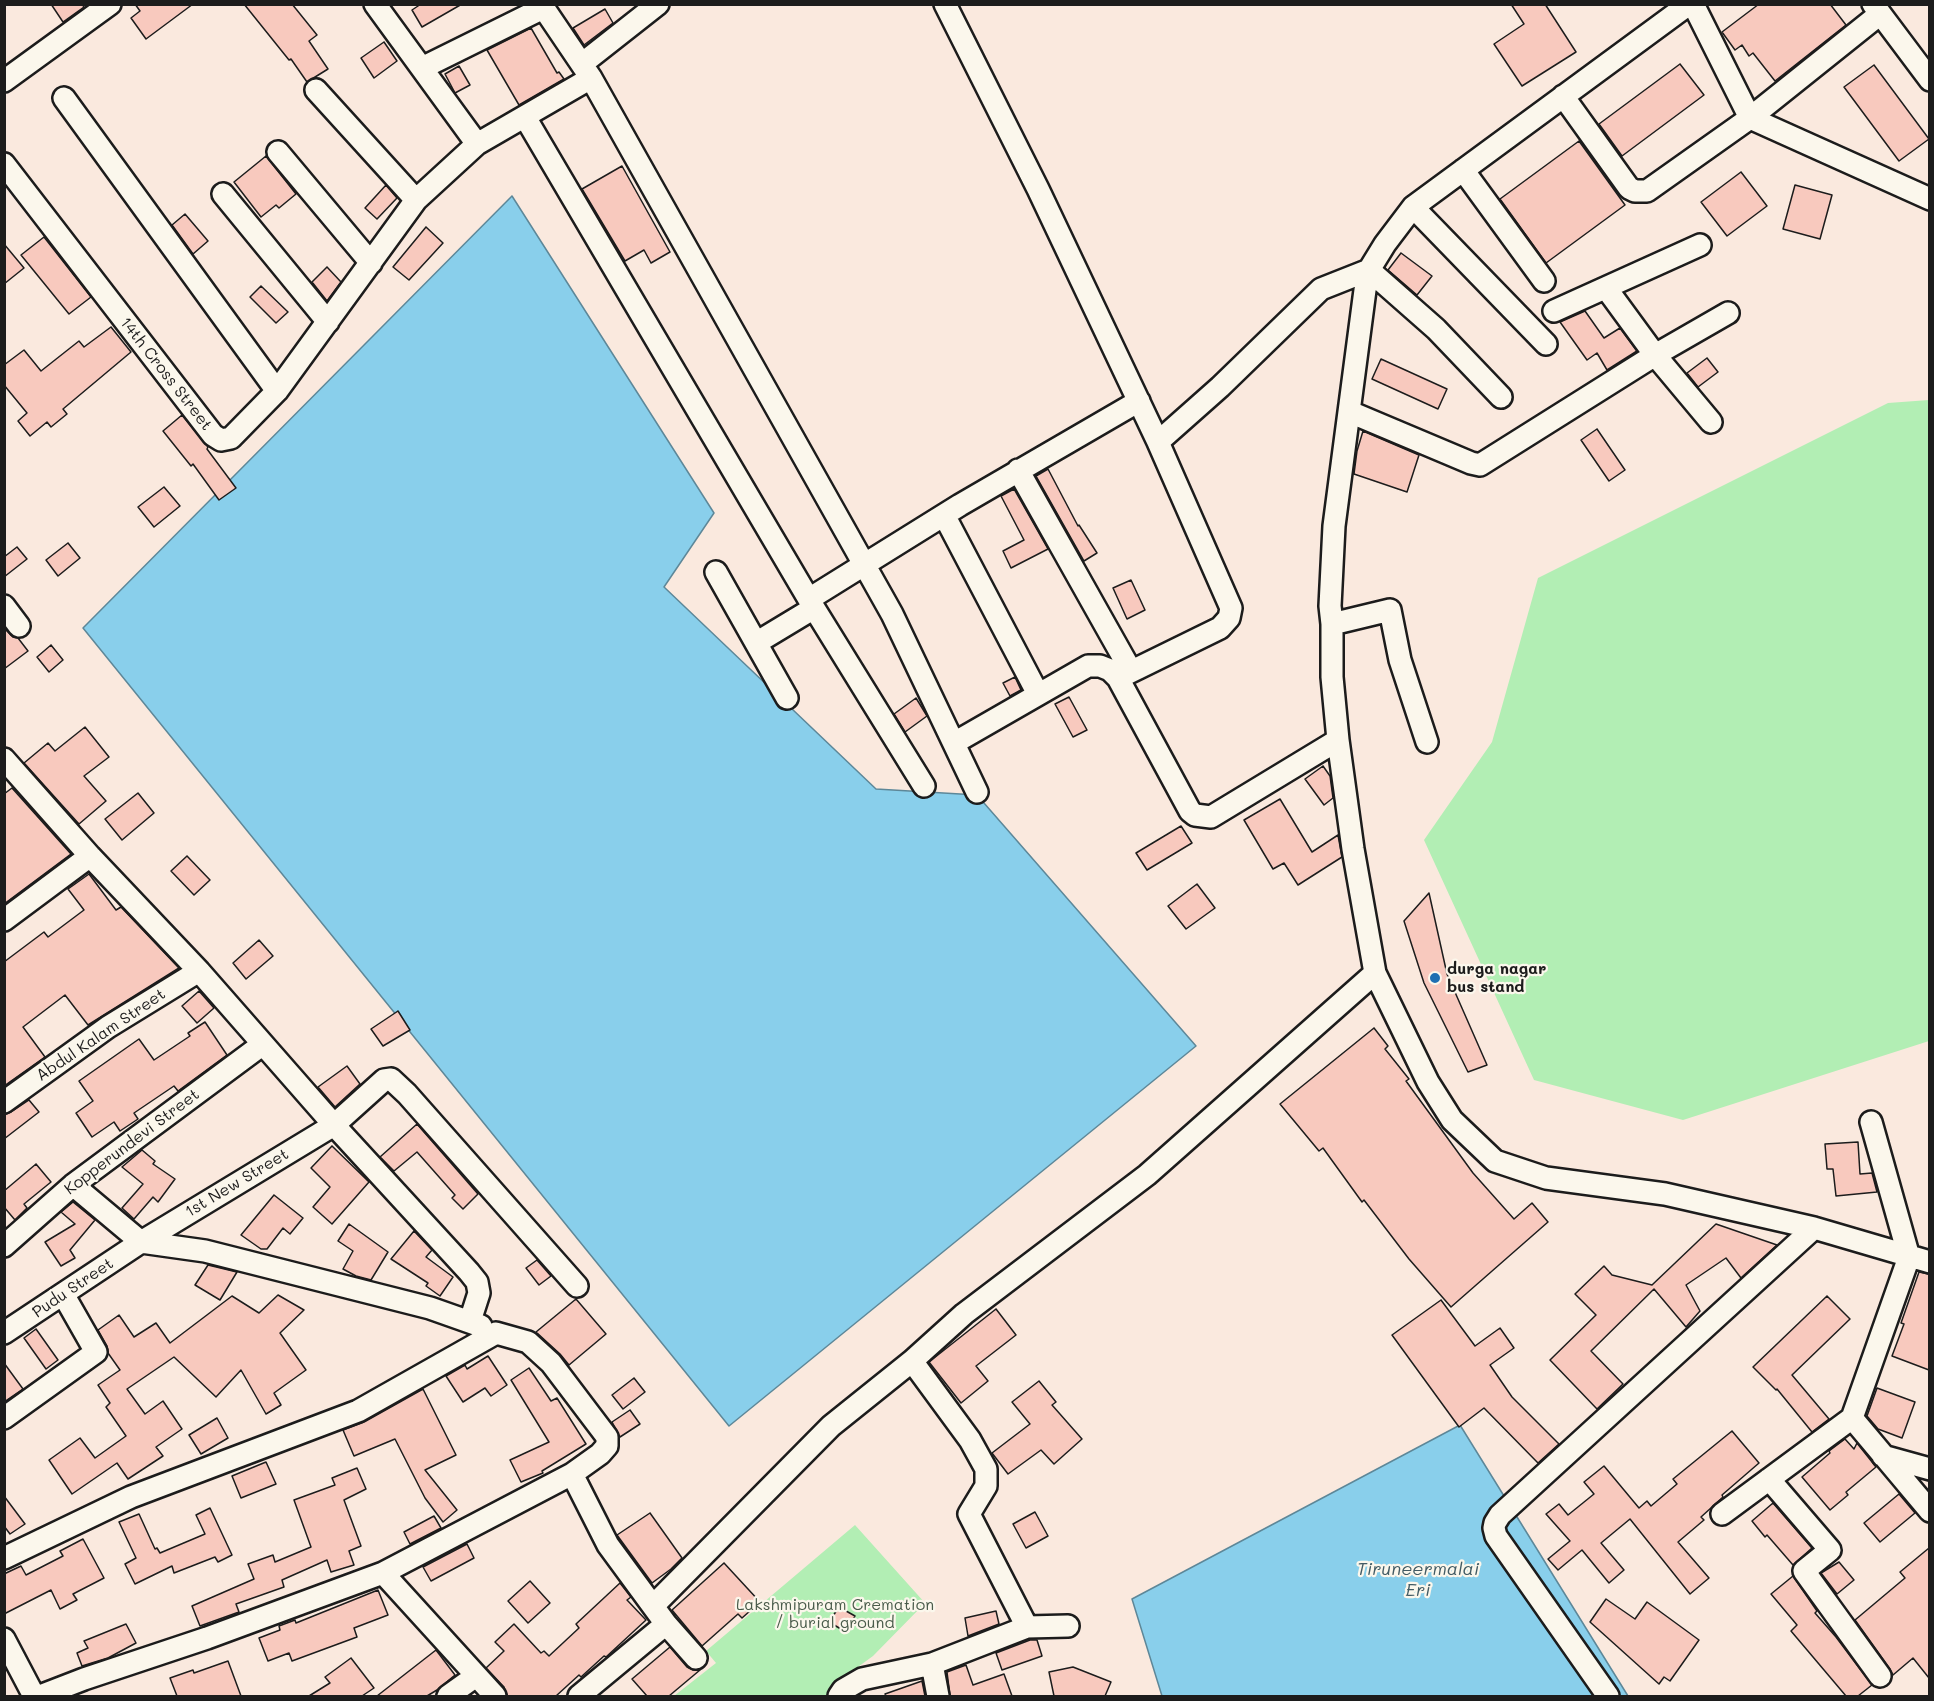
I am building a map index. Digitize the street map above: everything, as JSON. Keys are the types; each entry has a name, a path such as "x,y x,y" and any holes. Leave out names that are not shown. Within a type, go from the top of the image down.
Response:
{"street":[{"path":"4,81 110,4"},
{"path":"375,4 477,144"},
{"path":"945,4 1038,189 1139,401 1231,608 1229,618 1220,628 1124,674 1100,666 1088,666 954,743"},
{"path":"1929,199 1750,118 1691,4 1413,207 1369,270 1334,526 1330,606 1332,677 1338,740 1353,849 1375,973 1428,1082 1452,1120 1495,1161 1546,1178 1665,1194 1814,1228 1929,1262"},
{"path":"422,68 542,6 587,71 892,614 977,792"},
{"name":"14th Cross Street","path":"4,164 213,435 221,440 231,438 277,391 416,200 477,144 525,117 587,71 652,6"},
{"path":"1563,96 1629,188 1640,192 1647,191 1750,118 1876,9 1929,80"},
{"path":"316,90 416,200"},
{"path":"64,98 277,391"},
{"path":"525,117 812,603 924,786"},
{"path":"278,152 371,263"},
{"path":"1463,170 1544,281"},
{"path":"223,194 328,322"},
{"path":"1413,207 1546,344"},
{"path":"1554,311 1700,245"},
{"path":"1158,442 1220,387 1321,289 1369,270"},
{"path":"1369,270 1436,329 1501,397"},
{"path":"1606,288 1655,355 1712,422"},
{"path":"1350,412 1480,465 1655,355 1728,313"},
{"path":"756,643 864,564 1018,470 1139,401"},
{"path":"1018,470 1124,674 1190,811 1195,815 1211,817 1221,813 1338,740"},
{"path":"944,515 1038,694"},
{"path":"716,572 787,698"},
{"path":"4,606 19,626"},
{"path":"1332,624 1390,610 1400,660 1427,742"},
{"path":"4,759 90,856 199,970 334,1125 469,1272 477,1282 479,1293 470,1321"},
{"path":"4,920 90,856"},
{"name":"Abdul Kalam Street","path":"4,1102 108,1027 199,970"},
{"path":"653,1606 831,1426 912,1361 964,1314 1147,1174 1375,973"},
{"name":"Kopperundevi Street","path":"4,1246 73,1185 264,1044"},
{"name":"1st New Street","path":"141,1242 334,1125 384,1080 391,1079 407,1094 578,1286"},
{"path":"1722,1514 1852,1418 1909,1257 1870,1122"},
{"path":"40,1696 383,1573 572,1474 600,1454 607,1446 607,1437 547,1358 528,1342 496,1333 470,1321 430,1308 205,1251 141,1242 73,1185"},
{"path":"1608,1696 1497,1536 1495,1523 1500,1515 1814,1228"},
{"name":"Pudu Street","path":"4,1334 141,1242"},
{"path":"4,1418 96,1352 63,1294"},
{"path":"4,1558 131,1497 358,1411 496,1333"},
{"path":"912,1361 970,1440 986,1469 986,1486 969,1514 1027,1628"},
{"path":"1852,1418 1929,1511"},
{"path":"1883,1456 1929,1469"},
{"path":"572,1474 608,1545 666,1624 696,1658"},
{"path":"1769,1479 1830,1550 1804,1571 1880,1676"},
{"path":"383,1573 495,1696"},
{"path":"579,1696 666,1624"},
{"path":"839,1696 843,1690 862,1679 932,1665 1027,1628 1068,1626"},
{"path":"4,1639 34,1696"},
{"path":"932,1665 938,1696"},
{"path":"448,1696 476,1676"}],"green space":[{"path":"1929,400 1929,1041 1683,1120 1534,1080 1424,840 1492,742 1538,578 1888,403"},
{"name":"Lakshmipuram Cremation / burial ground","path":"855,1525 925,1603 873,1656 840,1680 827,1696 674,1696 716,1663 706,1651"}],"water":[{"path":"512,196 714,513 664,587 876,789 977,795 1196,1046 729,1426 83,628"},
{"name":"Tiruneermalai Eri","path":"1460,1425 1628,1696 1162,1696 1132,1599"}],"building":[{"path":"51,4 82,4 84,7 63,22"},
{"path":"135,4 193,4 146,39 131,18 140,11"},
{"path":"244,4 292,4 317,35 309,41 328,69 307,82 291,59 289,60"},
{"path":"421,4 462,4 422,27 412,10"},
{"path":"1511,4 1545,4 1576,52 1522,86 1494,44 1524,24"},
{"path":"1759,4 1830,4 1846,25 1775,81 1753,53 1749,56 1742,45 1735,50 1722,32"},
{"path":"605,9 613,23 584,45 573,28"},
{"path":"531,28 557,73 559,72 564,79 519,105 487,50"},
{"path":"384,42 397,61 374,78 361,58"},
{"path":"1680,64 1704,95 1622,156 1599,124"},
{"path":"1874,65 1929,139 1899,161 1844,87"},
{"path":"459,66 470,85 455,93 445,74"},
{"path":"1579,141 1625,205 1546,263 1500,199"},
{"path":"266,156 296,194 279,208 276,205 261,217 234,182"},
{"path":"622,166 670,252 651,263 644,250 625,261 582,189"},
{"path":"1741,172 1767,206 1727,236 1701,202"},
{"path":"386,185 397,198 377,219 365,208"},
{"path":"1795,185 1832,195 1820,239 1783,229"},
{"path":"185,214 208,241 193,254 172,225"},
{"path":"426,227 443,243 409,280 393,267"},
{"path":"44,237 91,297 69,314 21,255"},
{"path":"4,244 24,268 4,284"},
{"path":"1401,253 1432,276 1417,295 1388,270"},
{"path":"327,267 341,282 327,301 312,282"},
{"path":"261,286 288,312 276,323 250,297"},
{"path":"1585,311 1604,338 1620,328 1637,351 1607,370 1597,353 1587,360 1560,322"},
{"path":"111,327 131,352 63,409 67,414 51,427 47,422 30,436 18,421 27,413 4,385 4,365 24,350 41,371 79,341 84,347"},
{"path":"1707,358 1718,372 1698,387 1687,373"},
{"path":"1381,359 1447,389 1438,409 1372,379"},
{"path":"182,415 208,447 207,449 236,488 219,500 193,464 191,466 163,431"},
{"path":"1597,429 1625,470 1609,481 1581,440"},
{"path":"1363,431 1419,455 1407,492 1354,474"},
{"path":"1048,469 1078,526 1097,553 1084,561 1036,476"},
{"path":"164,487 180,506 154,527 138,507"},
{"path":"1014,489 1048,549 1011,568 1003,551 1024,540 1001,496"},
{"path":"68,543 80,558 58,576 46,560"},
{"path":"17,547 27,559 4,577 4,557"},
{"path":"1131,580 1145,610 1127,619 1113,588"},
{"path":"4,628 13,637 18,638 28,651 4,669"},
{"path":"51,645 63,660 49,672 37,657"},
{"path":"1015,677 1021,690 1010,696 1003,683"},
{"path":"1069,697 1087,730 1073,737 1055,704"},
{"path":"916,698 927,716 905,732 894,714"},
{"path":"85,727 109,757 84,776 106,801 79,824 24,763 48,743 55,751"},
{"path":"1323,766 1330,776 1333,798 1324,805 1305,779"},
{"path":"12,788 71,854 4,904 4,794"},
{"path":"138,793 154,813 122,840 105,819"},
{"path":"1280,799 1312,852 1338,835 1342,857 1298,885 1284,863 1273,869 1244,820"},
{"path":"1181,826 1192,843 1147,870 1136,853"},
{"path":"187,856 210,880 194,895 171,871"},
{"path":"89,874 116,910 121,907 179,968 88,1025 65,995 23,1027 45,1057 4,1086 4,962 44,932 48,937 84,910 68,889"},
{"path":"1197,884 1215,908 1186,929 1168,906"},
{"name":"durga nagar bus stand","path":"1429,893 1447,974 1487,1065 1468,1072 1424,983 1404,921"},
{"path":"259,940 273,956 246,979 233,963"},
{"path":"199,991 214,1008 197,1023 182,1006"},
{"path":"398,1011 410,1030 383,1046 371,1029"},
{"path":"205,1022 227,1055 178,1091 174,1086 134,1113 138,1119 120,1131 114,1122 92,1137 76,1113 93,1101 79,1081 139,1039 154,1060 190,1036 188,1033"},
{"path":"1374,1028 1388,1046 1385,1049 1409,1079 1406,1081 1473,1173 1514,1219 1532,1203 1548,1222 1451,1307 1409,1259 1364,1200 1362,1202 1323,1148 1319,1151 1280,1104"},
{"path":"347,1066 360,1084 335,1107 318,1087"},
{"path":"29,1100 39,1112 4,1139 4,1115"},
{"path":"417,1124 478,1194 463,1209 452,1198 455,1195 417,1152 394,1171 380,1157"},
{"path":"1858,1142 1860,1174 1872,1173 1877,1192 1836,1196 1833,1169 1827,1169 1825,1144"},
{"path":"332,1146 369,1182 332,1224 313,1207 330,1187 311,1168"},
{"path":"142,1150 155,1161 153,1164 175,1179 158,1202 153,1197 134,1219 122,1208 143,1184 122,1167"},
{"path":"36,1164 51,1182 24,1204 27,1208 15,1220 4,1207 4,1191"},
{"path":"274,1195 303,1218 290,1234 283,1228 267,1249 261,1249 241,1235"},
{"path":"73,1202 95,1220 70,1250 75,1258 61,1266 45,1242 75,1224 61,1212"},
{"path":"349,1224 388,1252 371,1280 343,1269 353,1251 338,1241"},
{"path":"1716,1224 1777,1245 1741,1278 1726,1258 1686,1285 1700,1311 1686,1327 1654,1289 1591,1351 1623,1384 1597,1409 1550,1360 1596,1315 1575,1294 1604,1266 1612,1275 1652,1285"},
{"path":"414,1231 432,1250 426,1257 453,1277 440,1296 426,1286 428,1283 391,1259"},
{"path":"537,1260 551,1276 539,1285 526,1268"},
{"path":"208,1265 237,1272 220,1300 195,1285"},
{"path":"1919,1272 1929,1274 1929,1370 1892,1356"},
{"path":"278,1295 304,1310 280,1333 306,1370 274,1393 281,1405 266,1414 241,1370 216,1397 174,1357 127,1389 145,1414 163,1401 182,1429 156,1447 163,1456 128,1479 117,1463 72,1494 49,1460 80,1438 95,1458 126,1436 106,1407 110,1403 98,1385 120,1370 108,1353 107,1346 98,1330 119,1315 134,1337 156,1323 170,1343 232,1296 259,1313"},
{"path":"1827,1296 1850,1319 1792,1375 1829,1419 1812,1432 1777,1389 1753,1367"},
{"path":"576,1299 606,1334 569,1365 536,1332"},
{"path":"1441,1300 1475,1346 1500,1328 1514,1348 1490,1365 1512,1397 1559,1444 1538,1463 1484,1408 1459,1427 1392,1335"},
{"path":"996,1309 1016,1335 976,1366 988,1381 961,1403 929,1362"},
{"path":"36,1329 58,1360 46,1369 24,1338"},
{"path":"488,1356 507,1385 491,1396 485,1388 463,1402 446,1376 465,1365 467,1369"},
{"path":"4,1363 23,1389 4,1402"},
{"path":"529,1368 551,1401 557,1398 586,1444 542,1471 543,1473 521,1482 510,1460 549,1442 511,1380"},
{"path":"634,1378 645,1392 623,1409 612,1395"},
{"path":"1039,1381 1056,1402 1052,1405 1082,1439 1054,1464 1041,1450 1008,1474 992,1453 1030,1424 1012,1402"},
{"path":"1877,1388 1915,1402 1902,1438 1878,1429 1867,1416"},
{"path":"423,1389 456,1455 425,1470 457,1510 443,1522 425,1498 395,1439 354,1456 343,1430 364,1422"},
{"path":"630,1410 640,1424 620,1437 612,1422"},
{"path":"217,1418 228,1438 201,1454 189,1435"},
{"path":"1732,1431 1759,1463 1722,1495 1723,1497 1701,1517 1704,1520 1678,1542 1709,1578 1690,1594 1630,1519 1601,1543 1624,1570 1609,1583 1582,1550 1558,1570 1548,1559 1570,1541 1546,1514 1559,1504 1568,1515 1594,1494 1584,1482 1604,1466 1639,1508 1647,1501 1651,1506 1677,1484 1673,1479"},
{"path":"1845,1439 1854,1449 1857,1443 1876,1467 1846,1492 1848,1495 1830,1510 1802,1477"},
{"path":"266,1462 276,1484 241,1498 232,1476"},
{"path":"357,1468 366,1489 344,1500 361,1546 349,1551 354,1565 331,1572 327,1560 282,1580 284,1587 236,1604 239,1612 200,1626 192,1606 254,1579 248,1564 273,1555 275,1562 311,1547 294,1500 335,1485 332,1478"},
{"path":"1899,1494 1915,1513 1880,1542 1864,1523"},
{"path":"4,1496 25,1524 10,1534 4,1526"},
{"path":"1773,1503 1812,1548 1793,1565 1752,1521"},
{"path":"210,1508 232,1555 218,1562 215,1557 174,1573 172,1566 135,1584 125,1564 136,1558 119,1522 139,1514 155,1549 157,1548 160,1553 205,1534 196,1515"},
{"path":"1035,1512 1048,1536 1026,1548 1013,1524"},
{"path":"650,1513 682,1558 652,1583 617,1535"},
{"path":"434,1516 441,1528 410,1544 404,1532"},
{"path":"83,1539 104,1578 73,1594 77,1600 60,1609 51,1590 4,1614 4,1574 21,1566 26,1575 63,1556 60,1551"},
{"path":"467,1544 474,1558 431,1581 423,1567"},
{"path":"1929,1548 1929,1678 1913,1658 1893,1675 1855,1620 1905,1578 1900,1572"},
{"path":"1839,1562 1854,1580 1837,1594 1821,1573"},
{"path":"724,1563 760,1602 742,1618 738,1614 702,1646 672,1610"},
{"path":"1793,1576 1817,1611 1815,1613 1872,1685 1858,1696 1846,1696 1791,1631 1797,1625 1771,1594"},
{"path":"530,1581 550,1603 528,1623 508,1601"},
{"path":"620,1583 631,1597 627,1600 646,1620 606,1657 604,1656 581,1677 579,1675 556,1696 507,1696 504,1687 486,1668 504,1651 495,1642 514,1624 541,1653 544,1651 549,1656 579,1628 576,1624"},
{"path":"378,1590 388,1615 354,1628 357,1637 292,1661 289,1653 268,1661 259,1638 280,1630 279,1626 295,1620 296,1623"},
{"path":"1606,1599 1635,1619 1647,1602 1699,1640 1670,1681 1664,1677 1659,1684 1590,1622"},
{"path":"839,1607 855,1616 846,1632 829,1622"},
{"path":"996,1611 999,1624 968,1636 965,1618"},
{"path":"126,1624 136,1643 108,1658 82,1666 77,1653 88,1648 84,1641"},
{"path":"1030,1640 1037,1640 1042,1656 1002,1670 996,1653"},
{"path":"670,1647 687,1667 700,1670 669,1696 647,1696 632,1679"},
{"path":"436,1650 455,1675 437,1690 427,1696 377,1696"},
{"path":"351,1658 374,1688 362,1696 309,1696 330,1683 325,1677"},
{"path":"228,1661 241,1696 177,1696 170,1678 193,1670 194,1673"},
{"path":"966,1665 973,1685 1004,1674 1012,1696 950,1696 947,1672"},
{"path":"1073,1667 1111,1682 1105,1696 1054,1696 1049,1672"},
{"path":"922,1681 925,1696 886,1696 885,1694"}],"place":[{"name":"durga nagar bus stand","path":"1435,978"}]}
